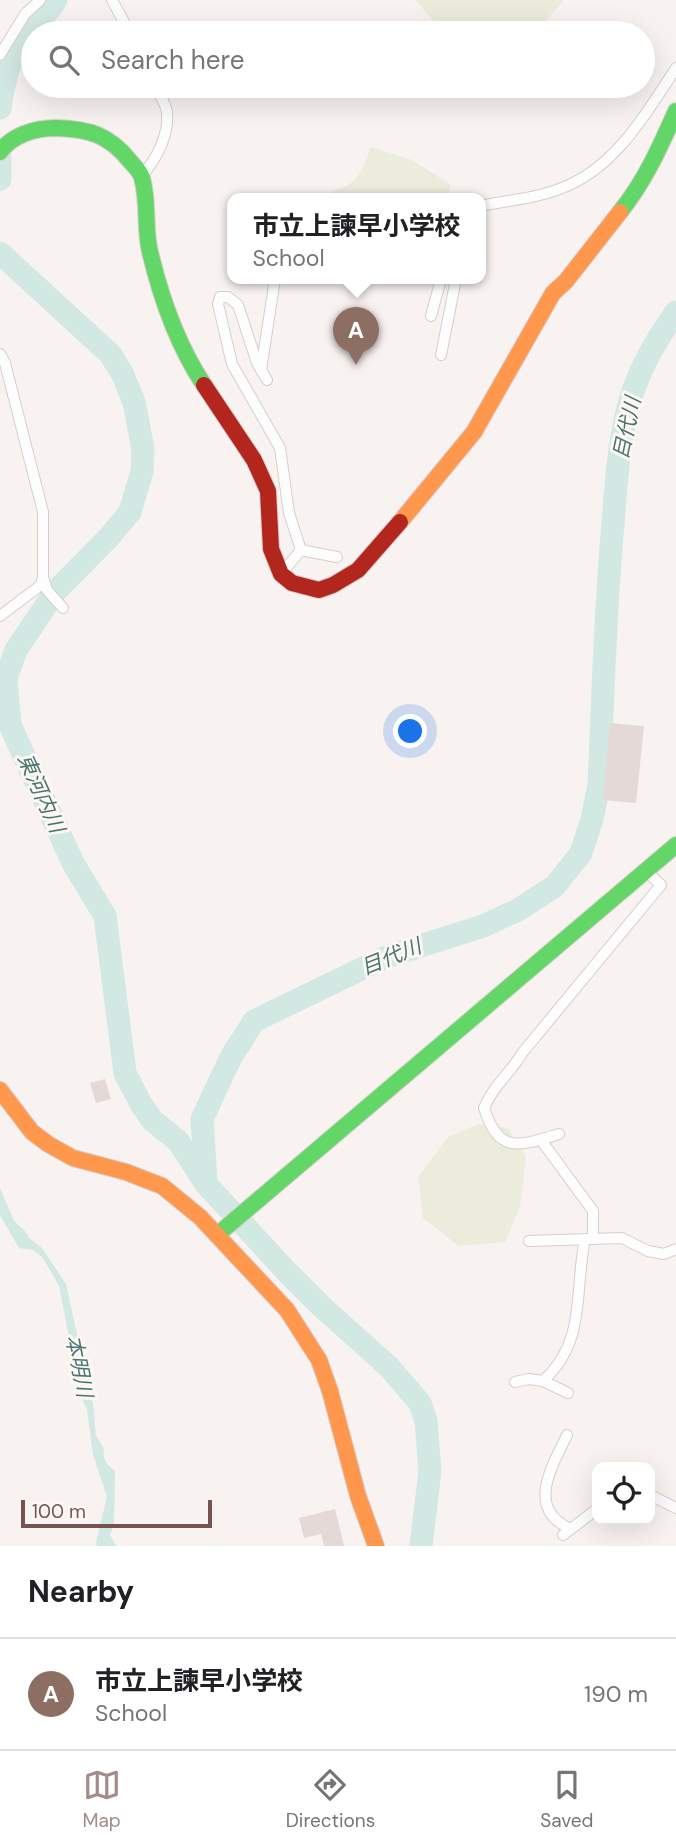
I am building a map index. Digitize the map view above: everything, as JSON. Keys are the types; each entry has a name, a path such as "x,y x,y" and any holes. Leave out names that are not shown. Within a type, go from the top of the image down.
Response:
{"street":[{"path":"0,55 24,14 40,0"},
{"path":"112,0 123,21"},
{"path":"486,205 536,196 568,186 596,169 629,136 676,68"},
{"path":"142,176 156,159 165,131 167,111 161,98"},
{"path":"0,152 5,145 33,129 90,131 117,145 142,176 149,248 160,290 190,364 254,460 268,491 271,549 281,574 292,583 318,590 358,570 440,476 474,432 553,293 566,281 633,196 656,157 676,111"},
{"path":"261,370 274,284"},
{"path":"431,316 440,284"},
{"path":"441,355 455,284"},
{"path":"267,380 238,305 228,297 220,297 218,304 232,364 280,448 289,513 301,550"},
{"path":"0,354 5,363 43,512 41,586 0,616"},
{"path":"281,574 301,550"},
{"path":"301,550 337,557"},
{"path":"43,577 47,590 63,608"},
{"path":"221,1232 676,845"},
{"path":"559,1134 524,1145 508,1144 496,1135 484,1108 500,1079 515,1066 523,1052 661,885 646,871"},
{"path":"0,1090 32,1132 48,1144 72,1158 126,1172 162,1185 221,1232 287,1310 319,1360 373,1540"},
{"path":"541,1140 593,1211 589,1239 580,1262 579,1314 573,1335 556,1369 543,1381"},
{"path":"529,1241 622,1238 648,1251 664,1254 676,1249"},
{"path":"515,1382 529,1379 543,1381 568,1393"},
{"path":"567,1435 545,1485 546,1505 556,1523 567,1532 592,1513"},
{"path":"655,1498 676,1508"}],"green space":[{"path":"415,0 564,0 546,21 434,21"},
{"path":"371,147 412,160 451,185 448,193 333,193 349,185 365,163"},
{"path":"478,1124 508,1128 526,1156 520,1207 505,1242 459,1246 423,1218 418,1177 448,1137"}],"water":[{"name":"本明川","path":"0,1188 14,1221 42,1248 66,1284 80,1348 77,1351 85,1390 93,1403 96,1436 104,1449 106,1462 115,1471 114,1525 110,1535 116,1546 97,1546 96,1542 107,1497 93,1455 87,1409 80,1394 59,1286 43,1258 33,1250 19,1248 0,1215"}],"building":[{"path":"610,723 644,726 636,803 603,800"},
{"path":"105,1079 111,1099 96,1103 90,1083"},
{"path":"335,1509 344,1546 324,1546 321,1534 304,1538 299,1518"}],"waterway":[{"path":"39,21 56,0"},
{"path":"0,108 12,59 21,43"},
{"path":"0,157 0,179"},
{"name":"東河内川","path":"0,253 110,354 122,373 134,402 143,449 142,471 130,512 55,592 16,650 6,678 10,725 73,863 105,916 125,1073 141,1104 152,1120 178,1141 206,1184 287,1272 389,1367 420,1403 426,1421 430,1471 421,1546"},
{"name":"目代川","path":"206,1181 202,1119 231,1057 254,1021 386,957 483,926 518,910 555,886 581,853 599,785 608,589 621,440 640,373 676,312"}],"traffic: fast":[{"path":"620,212 658,151 676,111"},
{"path":"0,152 11,141 32,131 48,128 89,132 106,139 122,152 141,176 148,243 159,287 178,338 204,385"},
{"path":"217,1235 676,845"}],"traffic: slow":[{"path":"400,522 474,432 553,293 566,281 620,212"},
{"path":"0,1090 32,1132 48,1144 73,1158 126,1172 162,1186 200,1217 287,1310 319,1360 358,1496 376,1546"}],"traffic: jam":[{"path":"204,385 254,460 268,491 271,549 281,574 292,583 319,590 333,585 358,570 400,522"}],"place":[{"name":"市立上諫早小学校","path":"356,365"}]}
